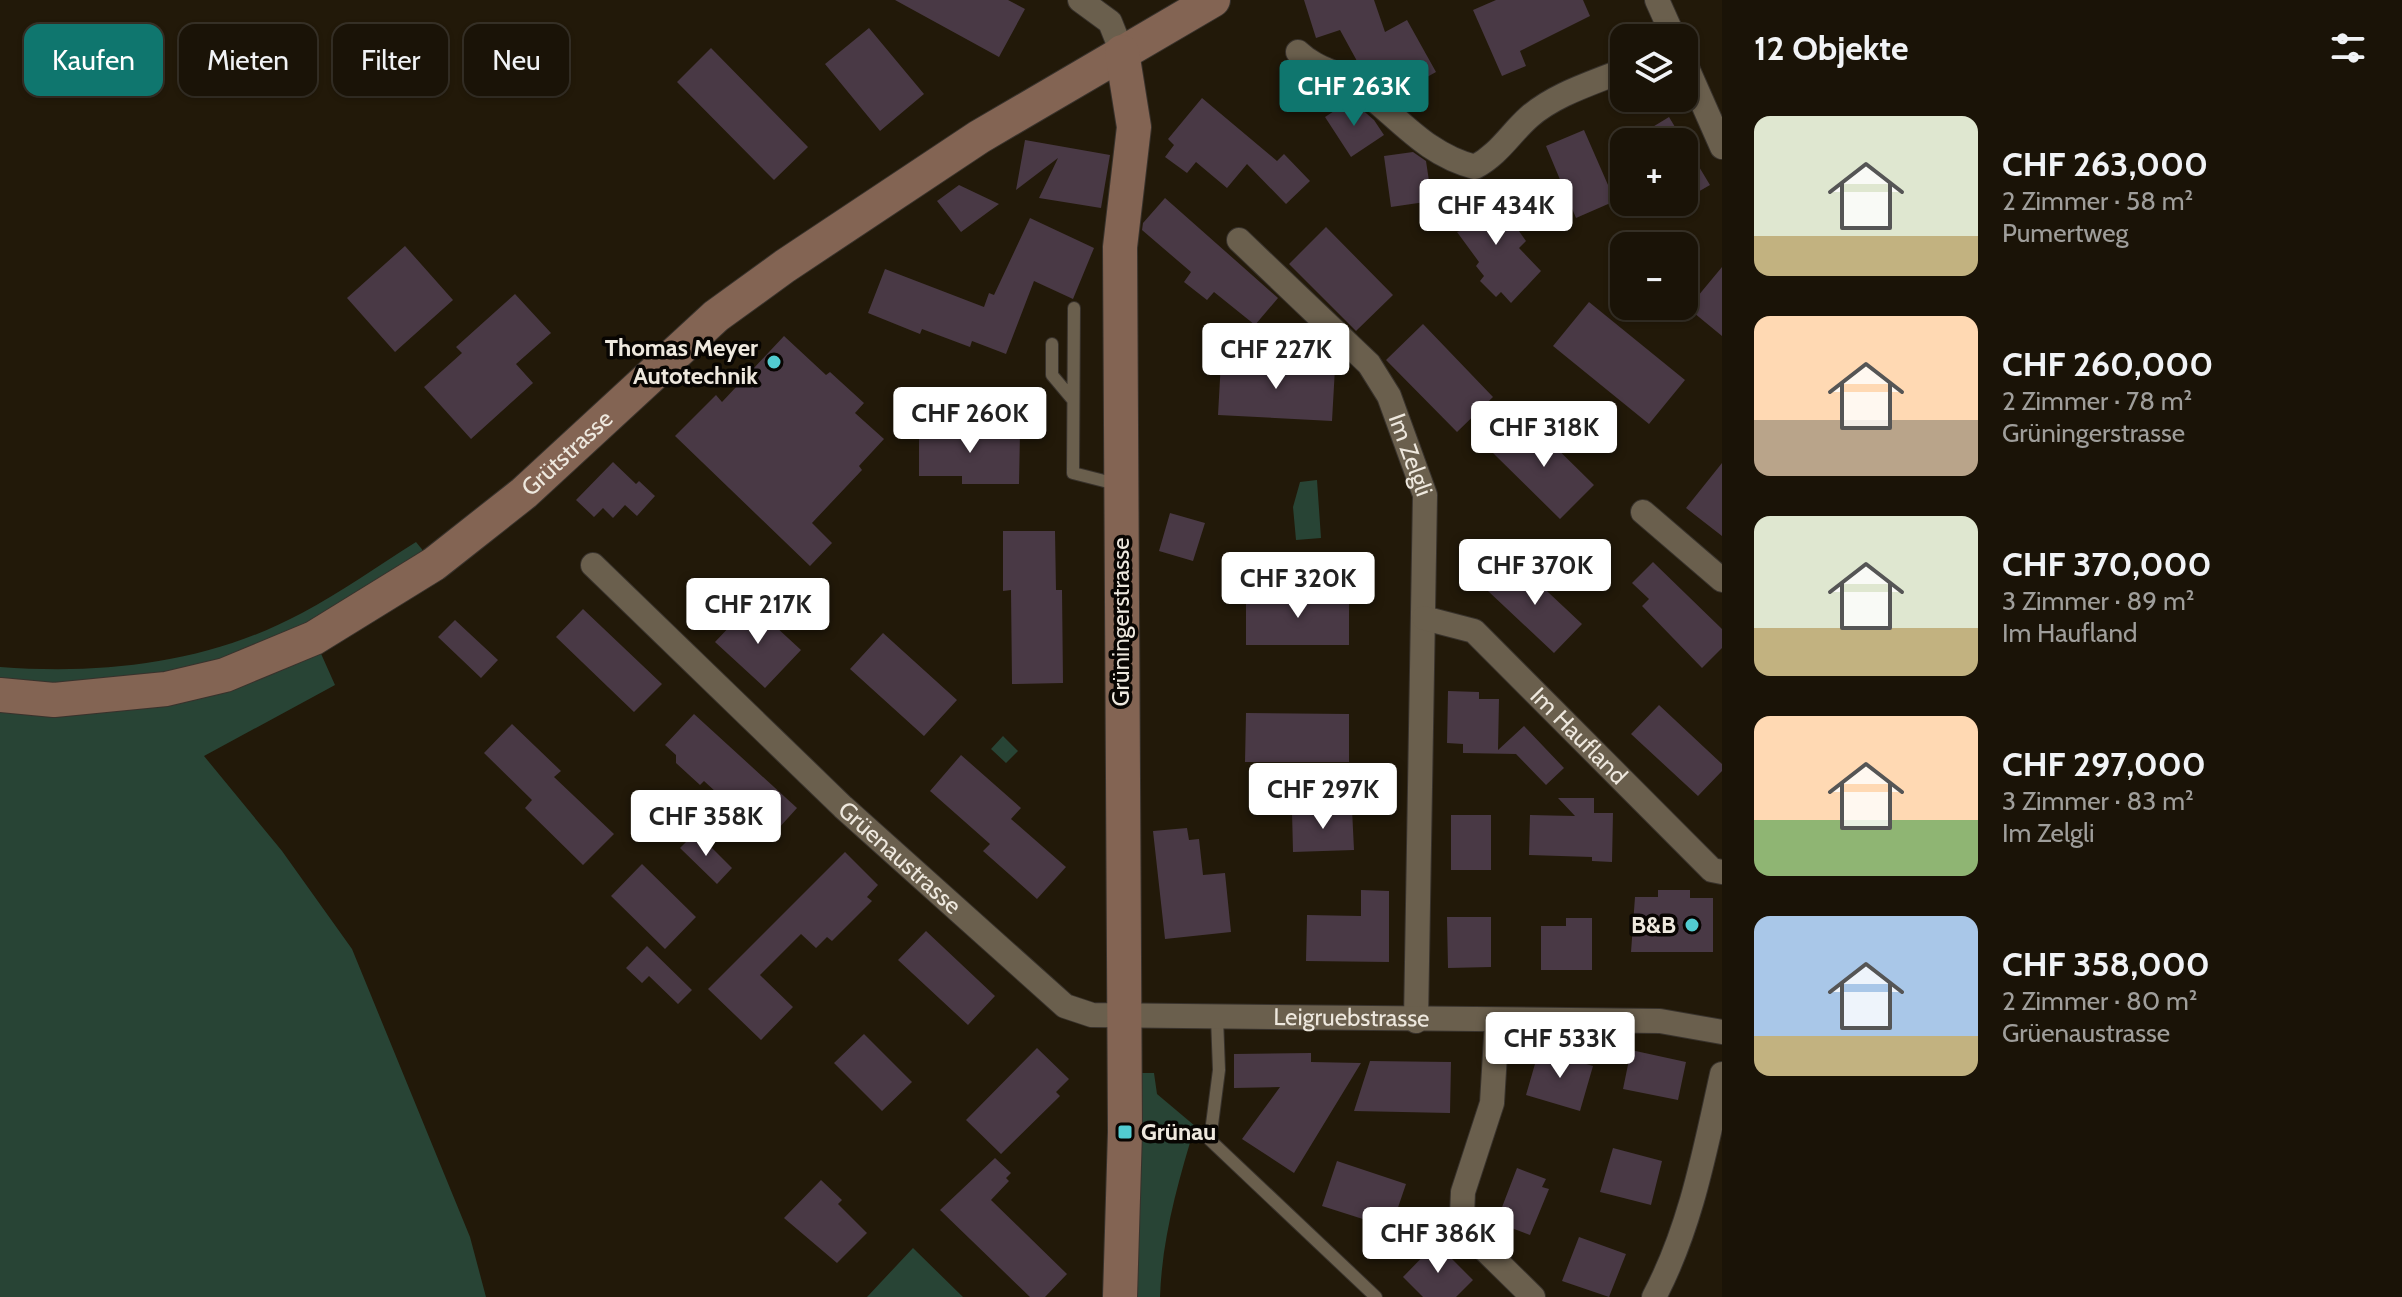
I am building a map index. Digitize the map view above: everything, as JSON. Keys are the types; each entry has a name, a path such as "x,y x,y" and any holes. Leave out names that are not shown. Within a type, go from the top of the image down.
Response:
{"main road":[{"path":"1122,52 1213,0"},
{"name":"Grüningerstrasse","path":"1120,1297 1125,1132 1120,247 1134,127 1122,52"},
{"name":"Grütstrasse","path":"0,695 54,700 117,697 166,689 225,675 314,638 434,564 524,493 716,316 868,208 1122,52"}],"street":[{"path":"1080,0 1110,22 1122,52"},
{"path":"1657,0 1668,24"},
{"path":"1298,52 1313,67 1355,84 1411,136 1453,161 1475,167 1493,158 1530,116 1560,97 1610,76"},
{"path":"1698,93 1722,147"},
{"name":"Im Zelgli","path":"1239,240 1369,364 1389,396 1425,495 1416,1021"},
{"path":"1643,512 1722,580"},
{"name":"Grüenaustrasse","path":"593,565 843,807 1047,991 1065,1006 1079,1011 1123,1015"},
{"name":"Im Haufland","path":"1424,618 1474,631 1712,870 1722,872"},
{"name":"Leigruebstrasse","path":"1123,1015 1416,1021 1660,1021 1722,1032"},
{"path":"1497,1021 1492,1103 1463,1192 1462,1215 1472,1237 1533,1297"},
{"path":"1654,1297 1675,1257 1698,1182 1722,1074"}],"lane":[{"path":"1074,308 1073,473 1120,485"},
{"path":"1052,344 1052,375 1073,400"},
{"path":"1217,1018 1219,1070 1210,1140 1376,1297"}],"green space":[{"path":"1317,480 1321,538 1296,540 1293,507 1300,482"},
{"path":"416,542 434,564 314,638 335,685 204,756 282,851 352,949 470,1237 486,1297 0,1297 0,667 117,667 155,662 230,644 302,613"},
{"path":"1003,736 1018,751 1006,763 991,749"},
{"path":"1125,1073 1154,1073 1157,1094 1195,1126 1167,1232 1160,1297 1123,1297"},
{"path":"913,1248 963,1297 867,1297"}],"building":[{"path":"895,0 1008,0 1025,9 999,57"},
{"path":"1304,0 1374,0 1385,32 1407,20 1436,72 1393,96 1363,72 1340,30 1316,38"},
{"path":"1496,0 1583,0 1590,16 1520,51 1526,66 1502,76 1473,10"},
{"path":"869,28 924,94 880,131 825,64"},
{"path":"711,48 808,147 774,180 677,82"},
{"path":"1202,98 1277,161 1284,154 1310,181 1286,204 1247,164 1227,188 1196,162 1187,173 1165,157 1174,145 1168,139"},
{"path":"1351,100 1374,120 1384,135 1351,157 1325,117"},
{"path":"1669,117 1676,128 1651,128"},
{"path":"1584,130 1610,190 1610,203 1576,218 1546,146"},
{"path":"1025,140 1110,155 1101,208 1039,198 1058,158 1016,190"},
{"path":"1413,152 1426,161 1432,201 1391,207 1384,156"},
{"path":"1698,165 1710,185 1698,192"},
{"path":"959,185 999,204 961,232 937,201"},
{"path":"1489,189 1526,241 1519,248 1541,271 1511,303 1501,292 1496,297 1480,281 1484,276 1476,266 1479,262 1457,232 1463,230 1451,218"},
{"path":"1165,198 1278,298 1255,325 1214,292 1207,300 1184,282 1191,272 1142,230 1143,223"},
{"path":"1030,218 1094,248 1073,299 1034,281 1006,354 972,341 970,347 922,329 920,334 868,313 885,269 984,307 989,293 994,295"},
{"path":"1326,227 1393,295 1356,331 1289,264"},
{"path":"405,246 453,300 395,352 347,298"},
{"path":"1722,267 1722,336 1698,316 1698,296"},
{"path":"515,294 551,333 516,364 533,383 471,439 424,387 462,353 456,347"},
{"path":"1589,302 1685,380 1649,424 1553,346"},
{"path":"1423,324 1493,397 1457,432 1386,360"},
{"path":"784,336 826,375 830,372 864,403 855,413 884,439 859,466 862,470 812,523 832,543 810,566 675,436 716,395 722,402"},
{"path":"1221,361 1335,368 1332,421 1218,415"},
{"path":"1527,419 1594,485 1560,519 1493,453"},
{"path":"919,425 1020,432 1019,484 962,484 962,476 919,476"},
{"path":"613,462 636,484 639,481 655,496 637,516 625,505 613,518 603,508 594,517 576,500"},
{"path":"1722,463 1722,536 1686,508"},
{"path":"1170,513 1205,523 1193,561 1159,551"},
{"path":"1003,531 1055,531 1056,590 1062,590 1063,683 1012,684 1011,590 1003,591"},
{"path":"1515,561 1582,624 1554,653 1488,591"},
{"path":"1653,562 1722,629 1722,648 1702,668 1642,606 1649,599 1632,583"},
{"path":"1246,596 1349,596 1349,645 1246,645"},
{"path":"751,604 801,650 765,688 715,642"},
{"path":"583,609 662,684 634,712 556,637"},
{"path":"455,620 498,660 481,678 438,637"},
{"path":"883,633 957,700 924,736 850,669"},
{"path":"1448,691 1479,692 1479,699 1499,699 1498,750 1524,726 1564,768 1546,785 1516,754 1463,753 1463,744 1447,743"},
{"path":"1659,705 1722,764 1722,771 1698,796 1631,734"},
{"path":"1246,713 1349,714 1349,762 1245,762"},
{"path":"694,714 797,808 768,840 704,781 700,785 676,763 676,755 665,745"},
{"path":"512,724 561,771 554,777 614,834 583,865 525,808 532,800 484,753"},
{"path":"961,755 1021,808 1011,819 1066,867 1037,899 983,851 990,844 930,791"},
{"path":"1558,798 1594,798 1594,813 1613,813 1612,862 1592,861 1592,857 1529,855 1530,815 1575,816"},
{"path":"1352,809 1354,850 1293,852 1292,811"},
{"path":"1451,815 1491,815 1491,870 1451,870"},
{"path":"1187,828 1189,840 1199,839 1203,875 1225,873 1231,932 1165,939 1153,831"},
{"path":"696,832 732,868 717,884 680,848"},
{"path":"845,852 878,885 867,897 872,901 832,941 827,937 816,948 801,934 760,975 793,1007 761,1040 708,989"},
{"path":"642,864 696,917 665,949 611,896"},
{"path":"1361,890 1389,891 1389,962 1306,961 1307,915 1361,916"},
{"path":"1658,890 1690,890 1690,898 1713,898 1713,952 1631,952 1635,897 1658,897"},
{"path":"1447,917 1491,917 1491,967 1448,968"},
{"path":"1566,918 1592,918 1592,970 1541,970 1541,926 1566,926"},
{"path":"926,931 995,996 968,1025 898,960"},
{"path":"647,946 692,990 678,1004 649,976 642,983 626,968"},
{"path":"864,1034 912,1082 882,1111 834,1063"},
{"path":"1037,1048 1069,1079 1056,1092 1060,1096 1001,1154 966,1120"},
{"path":"1539,1050 1593,1066 1580,1111 1526,1095"},
{"path":"1631,1050 1686,1062 1678,1100 1623,1089"},
{"path":"1311,1053 1311,1062 1361,1063 1294,1173 1242,1139 1280,1087 1234,1088 1234,1054"},
{"path":"1370,1061 1451,1062 1450,1113 1354,1111"},
{"path":"1613,1148 1662,1161 1651,1205 1600,1192"},
{"path":"995,1158 1011,1173 1006,1178 1009,1181 991,1200 1067,1274 1045,1297 1030,1297 940,1210"},
{"path":"1337,1161 1406,1184 1391,1228 1322,1206"},
{"path":"1517,1168 1546,1179 1542,1187 1549,1189 1530,1235 1509,1227 1512,1220 1499,1215"},
{"path":"821,1180 842,1200 838,1204 867,1233 837,1263 784,1218"},
{"path":"1579,1237 1626,1254 1609,1297 1562,1281"},
{"path":"1436,1243 1473,1280 1456,1297 1423,1297 1403,1277"}],"place":[{"name":"Thomas Meyer Autotechnik","path":"774,362"},
{"name":"B&B","path":"1692,925"},
{"name":"Grünau","path":"1125,1132"}]}
